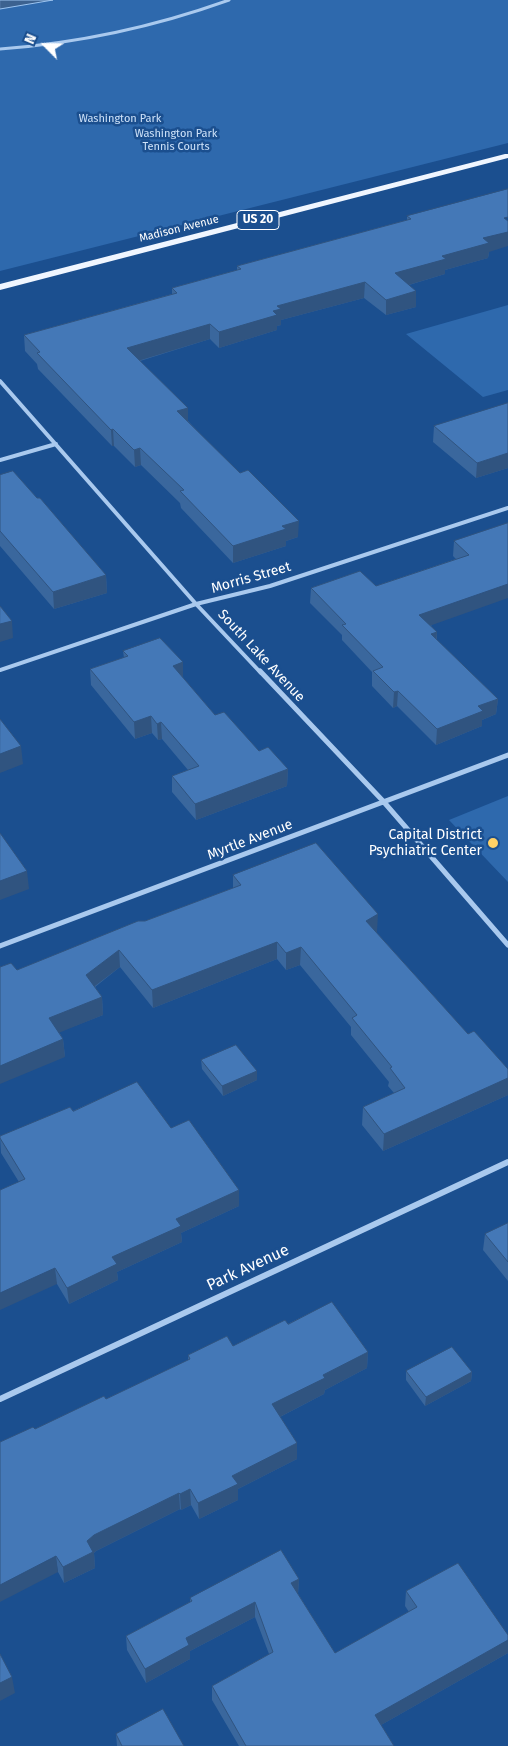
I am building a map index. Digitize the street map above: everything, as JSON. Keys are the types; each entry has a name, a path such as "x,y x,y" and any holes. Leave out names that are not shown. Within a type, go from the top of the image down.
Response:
{"main road":[{"name":"Madison Avenue","path":"0,287 508,156"}],"street":[{"path":"0,49 91,39 135,31 176,20 229,0"},
{"name":"South Lake Avenue","path":"0,381 196,604 383,802 508,944"},
{"path":"0,460 56,444"},
{"name":"Morris Street","path":"0,670 196,604 270,586 508,508"},
{"name":"Myrtle Avenue","path":"0,946 508,755"},
{"name":"Park Avenue","path":"0,1399 508,1162"}],"green space":[{"name":"Washington Park","path":"0,0 508,0 508,143 0,271"},
{"path":"508,305 508,390 483,397 406,334"},
{"name":"Capital District Psychiatric Center","path":"508,796 508,882 449,820"}],"shaded area":[{"path":"0,0 53,0 0,9"}],"building":[{"path":"508,189 508,217 504,218 508,221 508,232 483,238 489,243 442,256 446,259 395,273 416,291 386,300 365,282 277,306 281,309 273,311 277,315 219,332 210,324 127,348 188,408 177,411 240,473 248,470 299,521 282,526 286,529 233,546 180,491 184,490 140,448 134,450 113,429 111,430 37,353 40,352 24,335 177,293 172,288 241,269 237,266 411,219 407,216"},
{"path":"508,403 508,453 477,463 434,426"},
{"path":"13,471 37,498 40,498 106,575 53,592 0,531 0,475"},
{"path":"508,523 508,584 419,615 437,632 431,634 498,699 478,706 483,711 437,729 398,691 394,692 373,671 383,667 342,625 346,624 311,588 360,571 376,586 469,555 454,541"},
{"path":"0,606 12,621 0,624"},
{"path":"160,638 183,662 173,666 215,715 224,712 259,751 268,747 288,769 195,804 172,776 199,766 161,722 157,724 151,716 134,722 90,669 128,656 123,651"},
{"path":"0,719 21,746 0,754"},
{"path":"0,833 27,871 0,881"},
{"path":"316,843 378,914 366,921 468,1034 474,1031 508,1069 508,1078 384,1134 363,1107 405,1088 390,1068 392,1067 352,1018 357,1015 301,947 286,953 277,942 152,990 119,950 86,975 102,997 49,1018 63,1039 0,1066 0,967 11,963 17,970 138,921 145,921 241,885 233,875"},
{"path":"236,1045 257,1071 222,1086 201,1060"},
{"path":"137,1082 171,1128 189,1120 239,1190 176,1219 181,1226 112,1257 117,1264 67,1288 55,1268 0,1293 0,1190 25,1179 0,1136 70,1107 73,1111"},
{"path":"508,1223 508,1262 485,1234"},
{"path":"332,1302 368,1352 323,1375 325,1378 272,1404 297,1443 232,1476 238,1484 198,1503 190,1489 179,1493 94,1535 87,1541 93,1552 63,1567 56,1556 0,1585 0,1442 33,1427 35,1429 104,1396 106,1399 190,1359 188,1355 227,1336 233,1346 285,1320 288,1324"},
{"path":"452,1347 472,1372 426,1397 406,1371"},
{"path":"281,1550 299,1579 291,1583 335,1653 417,1607 406,1591 458,1563 508,1635 508,1640 375,1715 394,1746 246,1746 212,1686 273,1652 255,1602 186,1638 189,1645 145,1669 126,1636 192,1601 190,1598"},
{"path":"0,1654 12,1677 0,1683"},
{"path":"163,1709 184,1746 122,1746 116,1734"}],"place":[{"name":"Capital District Psychiatric Center","path":"493,843"}],"park label":[{"name":"Washington Park Tennis Courts","path":"176,140"}]}
